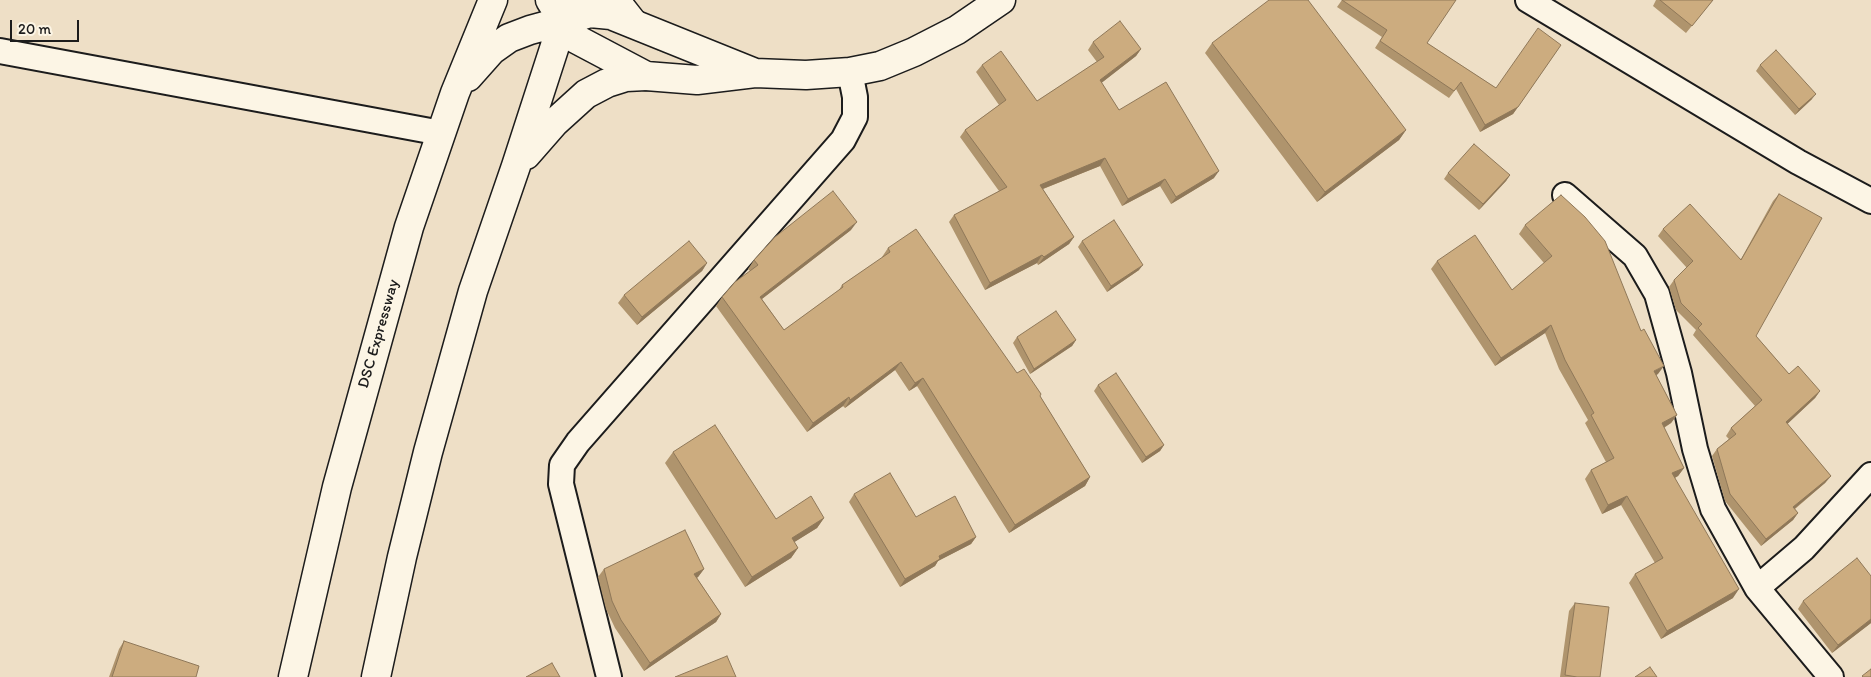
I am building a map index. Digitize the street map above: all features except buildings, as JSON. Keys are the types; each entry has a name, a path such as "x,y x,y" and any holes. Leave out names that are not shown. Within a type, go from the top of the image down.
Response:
{"main road":[{"name":"DSC Expressway","path":"293,677 334,496 409,227 455,93 493,0"},
{"path":"615,0 633,23"},
{"path":"516,166 554,123 586,94 607,83 626,77 646,76 697,80 754,73 806,76 850,72 880,66 914,52 957,30 1001,0"},
{"path":"562,7 576,38 646,76"},
{"path":"376,677 402,557 428,452 473,291 516,166 562,7"},
{"path":"455,93 492,50 509,38 530,30 562,7 611,15 754,73"}],"street":[{"path":"1528,0 1798,162 1871,201"},
{"path":"0,51 441,133"},
{"path":"609,677 561,484 562,465 578,442 843,140 855,117 855,97 850,72"},
{"path":"1565,195 1635,256 1657,294 1679,373 1695,449 1712,509 1757,588 1831,677"},
{"path":"1757,588 1804,548 1871,475"}]}
